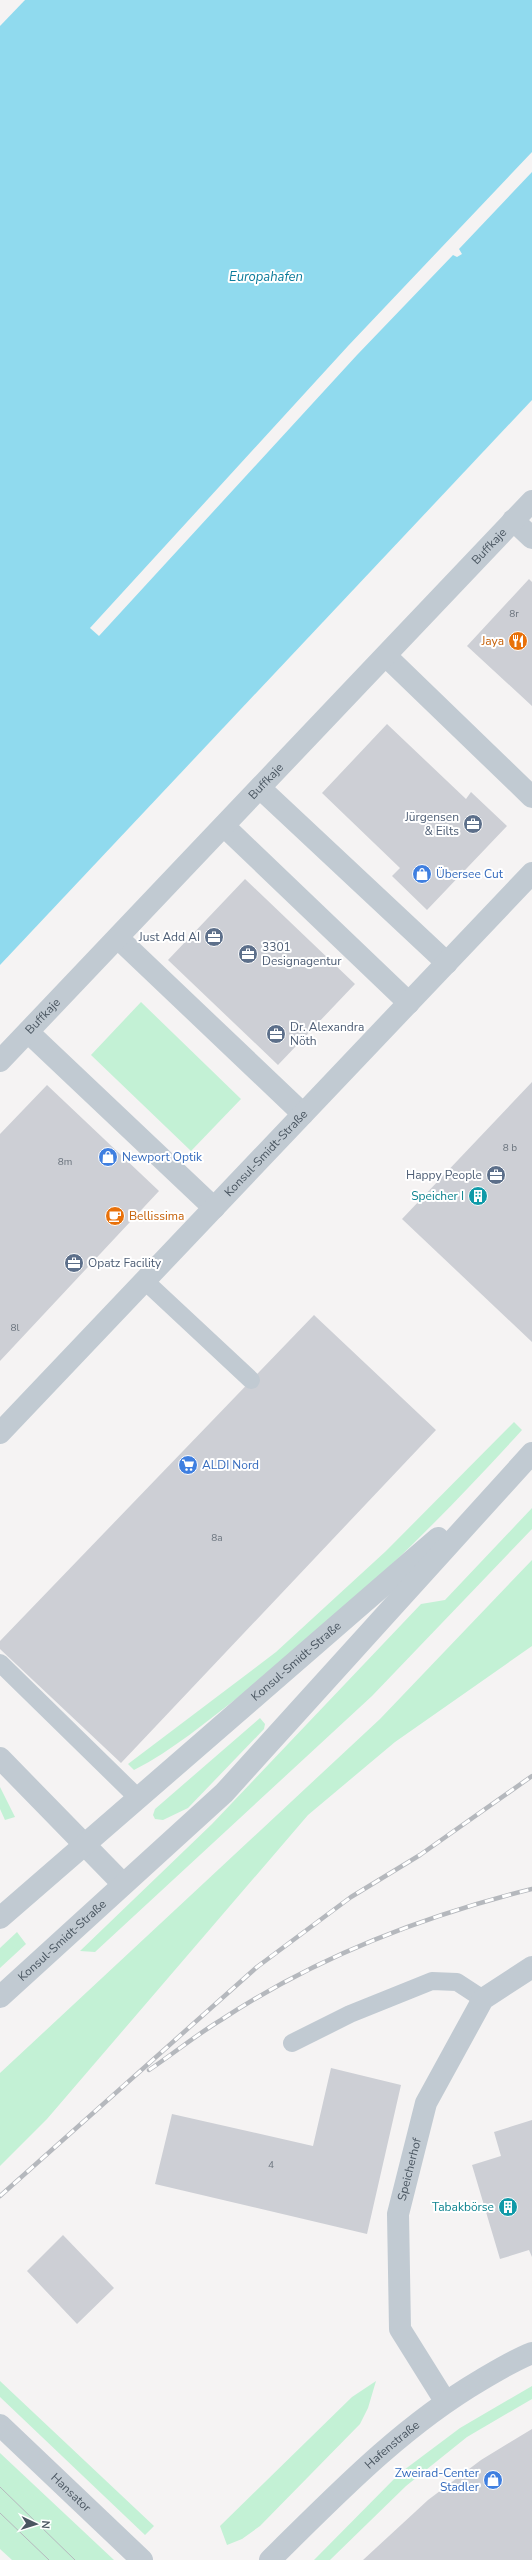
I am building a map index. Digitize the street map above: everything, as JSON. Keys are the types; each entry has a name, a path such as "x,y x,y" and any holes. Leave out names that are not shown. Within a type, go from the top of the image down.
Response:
{"street":[{"name":"Buffkaje","path":"0,1061 532,501"},
{"path":"514,520 532,538"},
{"path":"386,656 532,797"},
{"path":"260,788 447,963"},
{"path":"224,826 409,1003"},
{"name":"Konsul-Smidt-Straße","path":"0,1433 532,873"},
{"path":"118,938 303,1114"},
{"path":"28,1032 214,1208"},
{"name":"Konsul-Smidt-Straße","path":"0,1997 224,1792 532,1453"},
{"name":"Konsul-Smidt-Straße","path":"0,1918 137,1797 509,1478"},
{"path":"0,1758 123,1884"},
{"name":"Speicherhof","path":"445,2401 400,2329 398,2214 426,2104 482,1999 532,1967"},
{"name":"Hafenstraße","path":"270,2560 361,2471 445,2401 517,2358 532,2353"},
{"name":"Hansator","path":"0,2425 142,2560"}],"lane":[{"path":"145,1281 251,1380"},
{"path":"0,1663 137,1797"},
{"path":"292,2044 350,2014 432,1981 457,1982 482,1999"}],"green space":[{"path":"141,1002 241,1099 191,1151 91,1055"},
{"path":"514,1422 522,1430 489,1466 387,1569 316,1634 279,1665 176,1745 134,1770 128,1764 276,1652 386,1551"},
{"path":"532,1508 532,1529 372,1696 95,1952 80,1951 212,1824 421,1604 445,1600"},
{"path":"532,1560 532,1646 395,1742 308,1815 47,2119 0,2166 0,2073 380,1719"},
{"path":"260,1718 265,1724 264,1729 188,1808 163,1820 155,1819 153,1815 155,1809"},
{"path":"0,1787 15,1817 5,1820 0,1809"},
{"path":"17,1932 26,1944 0,1968 0,1948"},
{"path":"0,2381 154,2526 145,2535 0,2397"},
{"path":"376,2381 368,2408 360,2424 260,2526 242,2539 227,2545 220,2526 352,2397"},
{"path":"532,2386 532,2399 467,2437 406,2486 330,2560 314,2560 400,2473 460,2428"},
{"path":"0,2453 114,2560 12,2560 0,2549"}],"water":[{"name":"Europahafen","path":"25,0 532,0 532,400 0,965 0,26"}],"pier":[{"path":"532,152 532,172 459,249 462,254 457,257 453,255 357,355 99,636 90,628 348,346"}],"building":[{"path":"529,579 532,582 532,706 467,646"},
{"path":"387,724 466,799 471,792 507,826 427,910 392,876 400,868 322,793"},
{"path":"245,879 355,984 278,1065 168,960"},
{"name":"Speicher I","path":"532,1082 532,1342 402,1219"},
{"path":"47,1085 159,1191 0,1361 0,1134"},
{"path":"314,1315 436,1430 121,1763 0,1649 0,1641"},
{"path":"331,2068 401,2085 367,2234 155,2184 172,2114 313,2146"},
{"name":"Tabakbörse","path":"532,2120 532,2257 529,2250 500,2259 472,2165 501,2156 494,2132"},
{"path":"63,2235 114,2288 77,2324 27,2271"},
{"name":"Zweirad-Center Stadler","path":"532,2429 532,2560 363,2560 428,2500 481,2460"}],"tram line":[{"path":"0,2487 75,2560"},
{"path":"0,2513 49,2560"}],"railway":[{"path":"0,2196 257,1967 351,1897 420,1855 532,1776"},
{"path":"149,2070 203,2032 257,1998 332,1958 410,1926 451,1912 532,1889"}],"place":[{"name":"Jaya","path":"518,641"},
{"name":"Jürgensen & Eilts","path":"473,824"},
{"name":"Übersee Cut","path":"422,874"},
{"name":"Just Add AI","path":"214,937"},
{"name":"3301 Designagentur","path":"248,954"},
{"name":"Dr. Alexandra Nöth","path":"276,1034"},
{"name":"Newport Optik","path":"108,1157"},
{"name":"Happy People","path":"496,1175"},
{"name":"Speicher I","path":"478,1196"},
{"name":"Bellissima","path":"115,1216"},
{"name":"Opatz Facility","path":"74,1263"},
{"name":"ALDI Nord","path":"188,1465"},
{"name":"Tabakbörse","path":"508,2207"},
{"name":"Zweirad-Center Stadler","path":"493,2480"}]}
